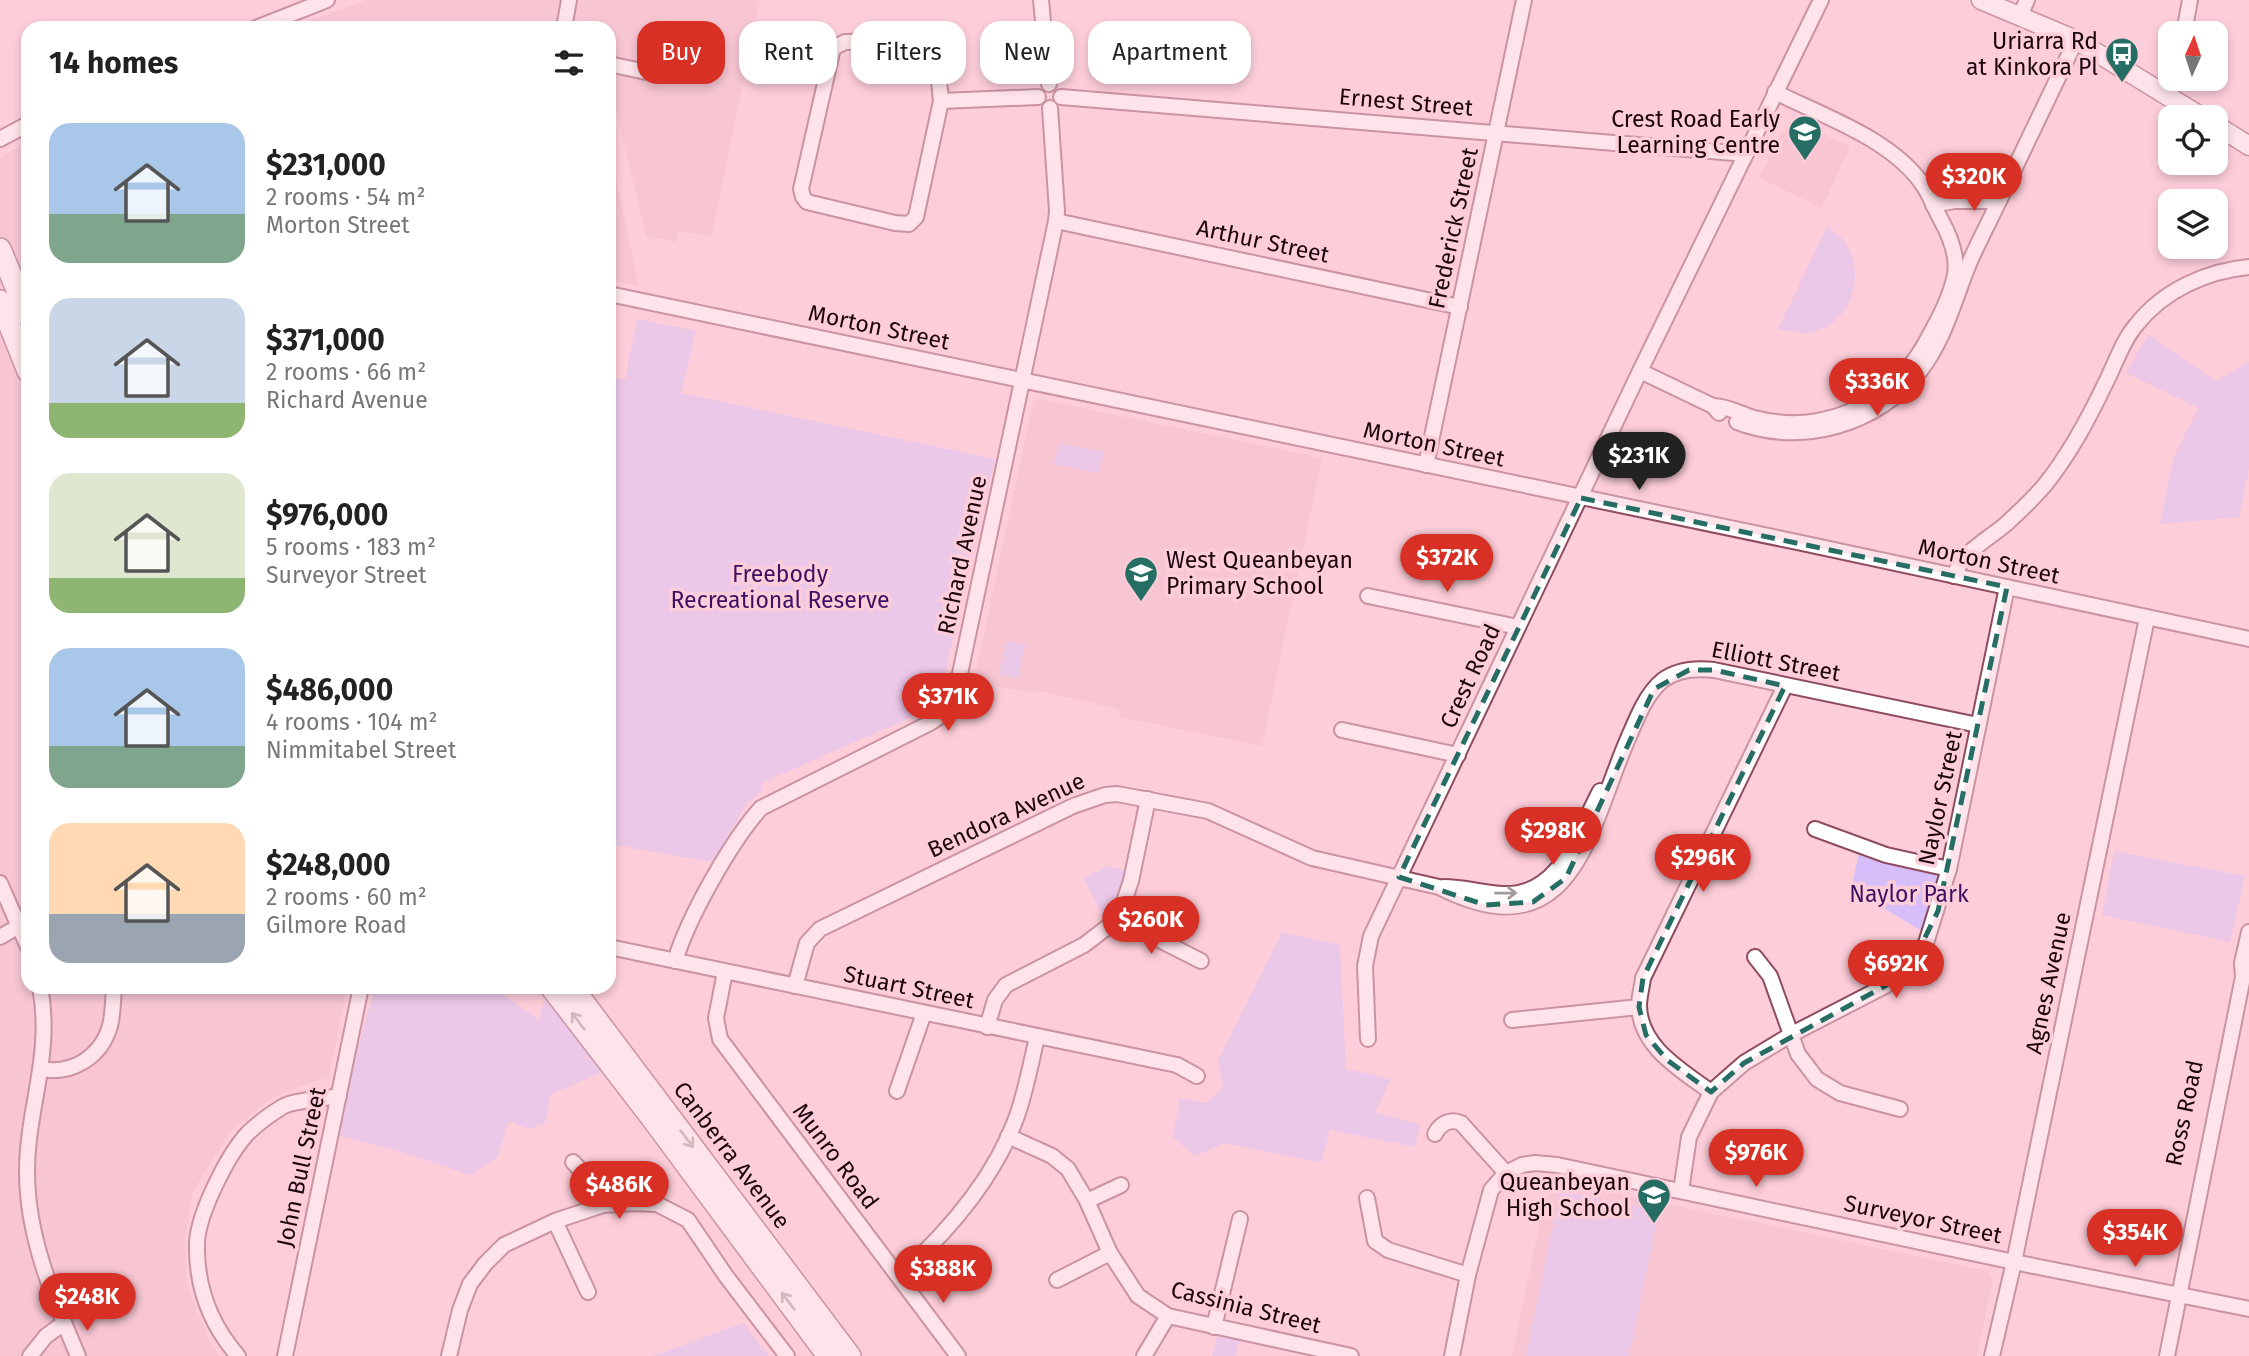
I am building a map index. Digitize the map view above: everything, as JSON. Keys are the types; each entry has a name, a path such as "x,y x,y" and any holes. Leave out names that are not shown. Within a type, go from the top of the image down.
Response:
{"highway":[{"path":"0,249 21,299"},
{"path":"0,301 21,354"},
{"name":"Canberra Avenue","path":"556,994 828,1356"},
{"name":"Canberra Avenue","path":"577,994 850,1356"}],"main road":[{"path":"1983,1 2024,8 2182,105"},
{"path":"2228,133 2249,146"}],"street":[{"path":"274,21 327,0"},
{"path":"565,21 569,0"},
{"path":"1041,0 1043,21"},
{"name":"Frederick Street","path":"1426,465 1524,0"},
{"path":"2186,21 2190,0"},
{"name":"Crest Road","path":"1368,1039 1365,967 1368,947 1640,371 1820,1"},
{"path":"1640,371 1713,406 1725,417 1743,425 1784,433 1833,428 1863,416 1897,395 1924,365 1954,306 1971,260 2076,40"},
{"path":"931,41 936,51 941,101 917,214 909,224 819,206 804,200 801,189 834,46 845,42 931,41"},
{"path":"616,66 637,70"},
{"path":"1049,84 1056,86 1061,97 1056,106 1050,108 1040,103 1038,97 1039,90 1049,84"},
{"path":"2169,97 2171,91"},
{"path":"1713,406 1763,420 1803,423 1838,416 1869,402 1899,379 1919,356 1955,276 1951,241 1922,183 1903,162 1877,143 1775,93"},
{"path":"941,101 1038,97"},
{"name":"Ernest Street","path":"1061,97 1746,154"},
{"name":"Richard Avenue","path":"675,961 682,940 741,832 761,808 930,723 945,713 953,702 1056,221 1050,108"},
{"path":"0,139 21,128"},
{"path":"1922,183 1943,195 1967,201"},
{"path":"1933,205 1999,201"},
{"name":"Arthur Street","path":"1056,221 1460,307"},
{"path":"1955,276 1971,260"},
{"path":"1954,576 1966,554 2022,509 2052,476 2078,437 2123,346 2143,317 2194,280 2249,267"},
{"name":"Morton Street","path":"616,295 2249,639"},
{"name":"Naylor Street","path":"1681,1191 1689,1137 1711,1092 1744,1063 1792,1034 1885,986 1910,968 1926,943 1949,869 2007,587"},
{"path":"1368,596 1518,627"},
{"name":"Agnes Avenue","path":"1992,1356 2014,1262 2147,618"},
{"name":"Elliott Street","path":"1399,877 1497,906 1522,905 1547,895 1574,868 1601,811 1615,766 1639,713 1654,689 1665,679 1689,670 1701,668 1978,725"},
{"path":"1711,1092 1667,1060 1646,1035 1639,1007 1643,978 1785,686"},
{"path":"1342,730 1458,755"},
{"name":"Bendora Avenue","path":"794,986 807,943 820,929 1089,799 1117,794 1208,811 1312,859 1399,877"},
{"path":"988,1027 995,1000 1006,985 1084,945 1118,919 1131,881 1148,799"},
{"path":"1815,829 1886,855 1949,869"},
{"path":"0,883 21,931"},
{"path":"1118,919 1201,961"},
{"path":"0,937 19,926"},
{"name":"Ross Road","path":"2167,1356 2174,1294 2235,975 2246,964 2249,932"},
{"name":"Stuart Street","path":"616,948 1177,1065 1197,1076"},
{"path":"1755,957 1770,976 1798,1054 1817,1079 1839,1093 1900,1109"},
{"name":"Munro Road","path":"725,972 716,1018 720,1039 958,1356"},
{"path":"41,994 45,1038 29,1143 29,1210 41,1262 78,1356"},
{"path":"41,1069 69,1069 95,1053 110,1026 113,994"},
{"name":"John Bull Street","path":"285,1356 360,994"},
{"path":"1512,1020 1639,1007"},
{"path":"897,1091 924,1013"},
{"path":"899,1276 928,1250 985,1178 1009,1136 1022,1100 1037,1037"},
{"path":"238,1356 225,1341 208,1308 198,1275 197,1240 206,1209 220,1174 248,1134 284,1105 339,1096"},
{"path":"1435,1134 1438,1127 1447,1122 1461,1123 1506,1173 1487,1199 1452,1356"},
{"name":"Cassinia Street","path":"1009,1136 1060,1162 1068,1170 1087,1201 1110,1253 1138,1296 1168,1316 1292,1350 1351,1356"},
{"path":"573,1162 588,1178 603,1205"},
{"name":"Surveyor Street","path":"1506,1173 1522,1165 1544,1163 2249,1309"},
{"path":"1087,1201 1121,1185"},
{"path":"1367,1198 1375,1241 1388,1250 1468,1275"},
{"path":"449,1356 467,1293 485,1264 503,1245 555,1221 603,1205 633,1203 657,1204 688,1220 786,1356"},
{"path":"1214,1328 1240,1219"},
{"path":"555,1221 589,1292"},
{"path":"1057,1280 1110,1253"},
{"name":"Ross Road","path":"2157,1356 2174,1294"},
{"path":"1144,1356 1168,1316"},
{"path":"30,1356 46,1336 64,1323"}],"highlighted area":[{"path":"1581,498 2007,587 1938,911 1910,968 1885,986 1744,1063 1711,1092 1667,1060 1646,1035 1639,1007 1643,978 1785,686 1714,670 1689,670 1654,689 1566,878 1533,902 1486,905 1399,877"}],"shaded area":[{"path":"368,0 760,0 756,21 739,21 739,84 743,84 712,236 679,231 675,242 646,236 616,110 616,21 309,21"},
{"name":"Crest Road Early Learning Centre","path":"1808,127 1850,147 1822,208 1759,178 1779,137 1789,128"},
{"path":"21,146 21,994 346,994 329,1076 273,1097 228,1135 192,1193 185,1241 187,1286 210,1342 220,1356 0,1356 0,157"},
{"path":"616,179 639,286 616,281"},
{"name":"West Queanbeyan Primary School","path":"1040,399 1322,458 1262,746 1120,717 1119,709 1038,691 1021,691 974,681 1033,401"},
{"name":"Queanbeyan High School","path":"1549,1179 1988,1271 1993,1279 1977,1356 1512,1356"}],"green space":[{"path":"1827,227 1841,237 1850,251 1854,266 1851,298 1843,312 1831,324 1816,331 1802,333 1778,329"},
{"name":"Freebody Recreational Reserve","path":"637,319 696,331 681,393 995,459 940,694 930,707 905,720 762,783 762,790 746,805 712,862 616,845 616,378 625,380"},
{"path":"2148,334 2216,381 2249,362 2249,468 2239,517 2160,524 2174,456 2198,408 2126,373"},
{"path":"1059,443 1104,452 1099,473 1054,464"},
{"path":"1007,641 1025,645 1018,679 999,674"},
{"path":"2114,851 2245,876 2230,942 2102,915"},
{"name":"Naylor Park","path":"1859,853 1939,876 1924,932 1876,904 1849,898"},
{"path":"1108,866 1126,870 1117,897 1105,919 1083,878"},
{"path":"1282,932 1340,945 1346,1069 1391,1079 1375,1112 1420,1125 1415,1147 1330,1130 1321,1163 1226,1143 1194,1156 1173,1137 1180,1098 1206,1103 1223,1087 1218,1060"},
{"path":"373,994 503,994 539,1020 547,994 607,1070 551,1094 545,1123 528,1129 509,1121 497,1158 470,1176 419,1158 333,1134"},
{"path":"1560,1191 1659,1211 1629,1356 1526,1356"},
{"path":"743,1323 769,1356 653,1356"},
{"path":"1219,1328 1241,1332 1236,1356 1212,1356"}],"place":[{"name":"Uriarra Rd at Kinkora Pl","path":"2122,84"},
{"name":"Crest Road Early Learning Centre","path":"1805,162"},
{"name":"West Queanbeyan Primary School","path":"1141,603"},
{"name":"Queanbeyan High School","path":"1654,1225"}]}
